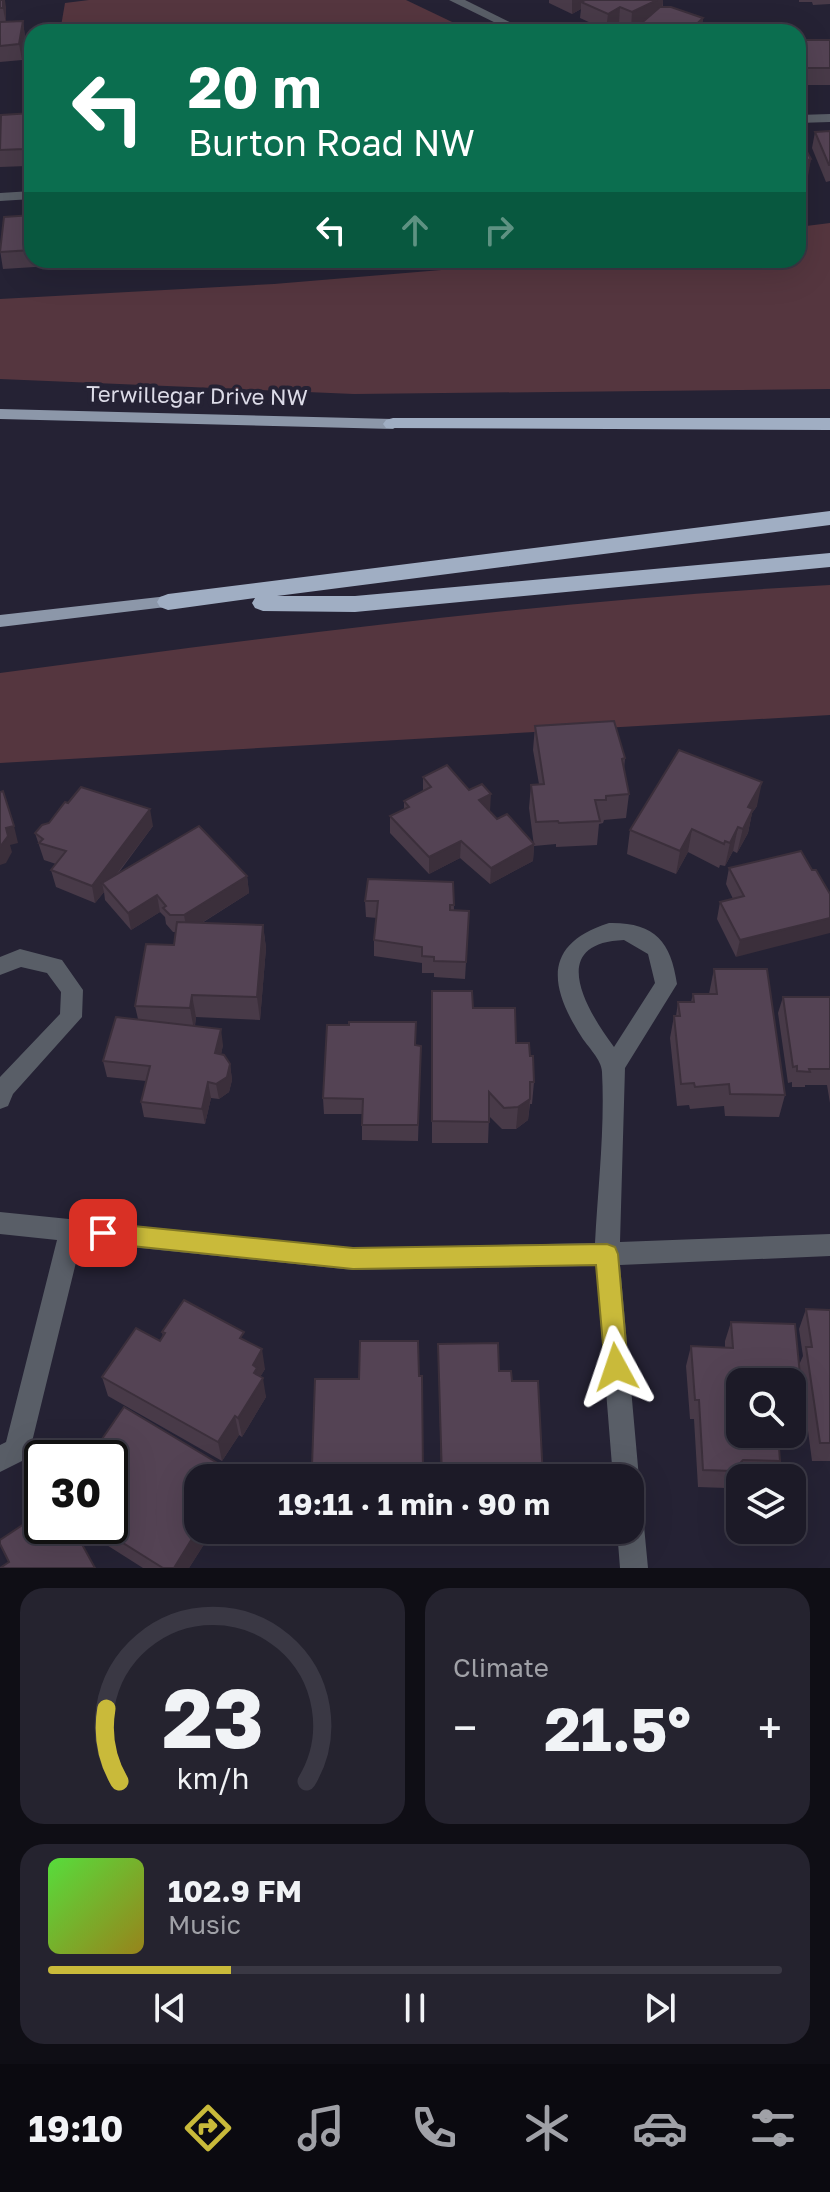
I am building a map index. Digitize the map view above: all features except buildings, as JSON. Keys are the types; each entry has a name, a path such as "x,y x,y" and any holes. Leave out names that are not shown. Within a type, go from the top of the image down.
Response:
{"highway":[{"path":"393,424 772,425 830,422"},
{"path":"168,602 830,518"},
{"path":"168,602 355,604 830,560"}],"main road":[{"name":"Terwillegar Drive NW","path":"0,414 393,424"},
{"path":"0,621 168,602"}],"street":[{"path":"455,0 507,24"},
{"path":"806,119 830,118"},
{"path":"0,197 24,196"},
{"path":"614,1066 581,1016 568,985 568,960 584,940 611,931 633,933 653,944 662,961 666,984 614,1066 607,1254 625,1464"},
{"path":"0,966 20,958 54,966 72,990 71,1017 1,1089"},
{"path":"0,1223 353,1259 607,1254 830,1245"},
{"path":"0,1459 17,1450 72,1230"},
{"path":"632,1544 634,1568"}],"shaded area":[{"path":"89,0 406,0 456,24 61,24 65,3"},
{"path":"830,223 830,389 354,394 0,379 0,299 274,284 464,268 806,268 806,226"},
{"path":"830,585 830,715 0,763 0,673 518,610"}],"route":[{"path":"103,1233 353,1259 607,1254 616,1367"}]}
